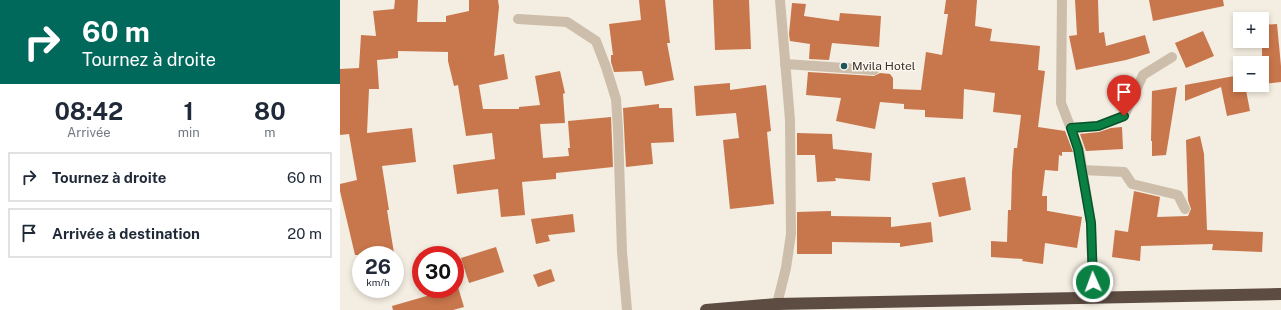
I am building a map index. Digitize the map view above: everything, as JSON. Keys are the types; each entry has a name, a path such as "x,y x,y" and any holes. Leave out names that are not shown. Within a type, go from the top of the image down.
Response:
{"highway":[{"path":"706,310 1093,297 1281,294"}],"street":[{"path":"777,307 786,268 791,234 790,120 780,0"},
{"path":"1062,0 1061,103 1078,149 1091,223 1093,297"},
{"path":"518,19 567,22 596,41 606,67 616,99 622,252 626,310"},
{"path":"1071,128 1098,126 1124,116 1143,75 1172,57"},
{"path":"785,64 874,70"},
{"path":"1082,170 1124,172 1132,184 1178,195 1186,209"}],"building":[{"path":"395,0 418,0 417,22 446,22 446,16 469,11 469,0 498,0 499,7 494,56 504,54 508,79 479,85 483,109 519,109 519,107 540,105 535,76 560,71 565,93 563,94 565,123 540,124 543,158 569,156 568,148 570,148 568,121 611,117 613,167 556,173 556,179 522,182 525,215 501,217 498,189 457,194 453,165 495,159 492,133 466,136 458,85 454,86 448,61 448,52 398,51 398,58 377,60 379,89 369,89 367,133 412,128 416,162 382,166 393,246 353,246 340,191 340,184 357,180 349,134 340,135 340,69 359,68 361,35 376,36 373,11 394,9"},
{"path":"639,0 665,0 670,43 667,43 674,80 645,86 642,71 614,72 611,62 611,55 613,55 609,24 641,20"},
{"path":"713,0 749,0 751,49 715,50"},
{"path":"946,0 977,0 975,26 992,29 990,41 1040,46 1038,70 1045,71 1038,127 1065,131 1073,152 1062,152 1062,156 1059,155 1058,171 1045,170 1042,196 1047,196 1047,211 1082,217 1077,248 1045,243 1043,264 1022,261 1023,259 991,257 991,241 1007,242 1008,210 1011,210 1014,148 1017,148 1021,115 993,112 995,93 964,89 963,119 925,117 925,110 904,109 904,104 880,102 875,129 836,121 841,98 806,95 808,72 874,76 880,73 890,74 893,78 893,89 921,90 926,52 942,55 948,14 944,14"},
{"path":"1075,0 1098,0 1099,33 1104,32 1106,46 1145,35 1150,53 1126,60 1076,70 1069,36 1077,35"},
{"path":"1149,0 1223,0 1224,6 1153,21"},
{"path":"792,3 806,4 804,16 839,21 840,13 881,16 879,47 832,43 829,60 809,59 810,44 790,41 789,34"},
{"path":"1277,24 1281,82 1269,83 1269,56 1262,56 1262,48 1269,48 1269,25"},
{"path":"1203,31 1214,56 1186,68 1175,43"},
{"path":"1233,76 1233,92 1246,92 1250,111 1227,116 1221,87 1185,101 1185,85"},
{"path":"730,83 730,90 766,85 771,131 767,132 774,204 730,209 723,140 739,138 736,113 696,116 694,86"},
{"path":"1177,87 1166,155 1152,156 1152,91"},
{"path":"659,104 659,108 672,108 674,142 651,143 653,164 626,167 623,108"},
{"path":"1122,127 1123,149 1086,151 1080,134"},
{"path":"797,133 832,134 833,149 872,153 870,181 835,178 836,181 817,182 815,155 797,155"},
{"path":"1200,136 1204,154 1207,230 1263,232 1262,252 1212,250 1213,244 1141,246 1140,261 1112,257 1115,230 1128,232 1134,191 1160,197 1157,217 1188,216 1191,209 1188,200 1186,140"},
{"path":"965,177 971,210 939,217 932,183"},
{"path":"831,211 831,216 891,217 891,227 931,222 933,242 900,247 900,243 832,242 832,254 797,254 797,212"},
{"path":"573,214 575,232 548,235 550,241 536,244 531,219"},
{"path":"496,247 504,272 469,283 464,267 464,257"},
{"path":"551,269 555,281 538,287 533,275"},
{"path":"420,298 461,298 464,307 453,310 393,310 392,306"}],"place":[{"name":"Mvila Hotel","path":"844,66"}],"route":[{"path":"1093,282 1091,223 1078,149 1071,128 1098,126 1124,116"}]}
